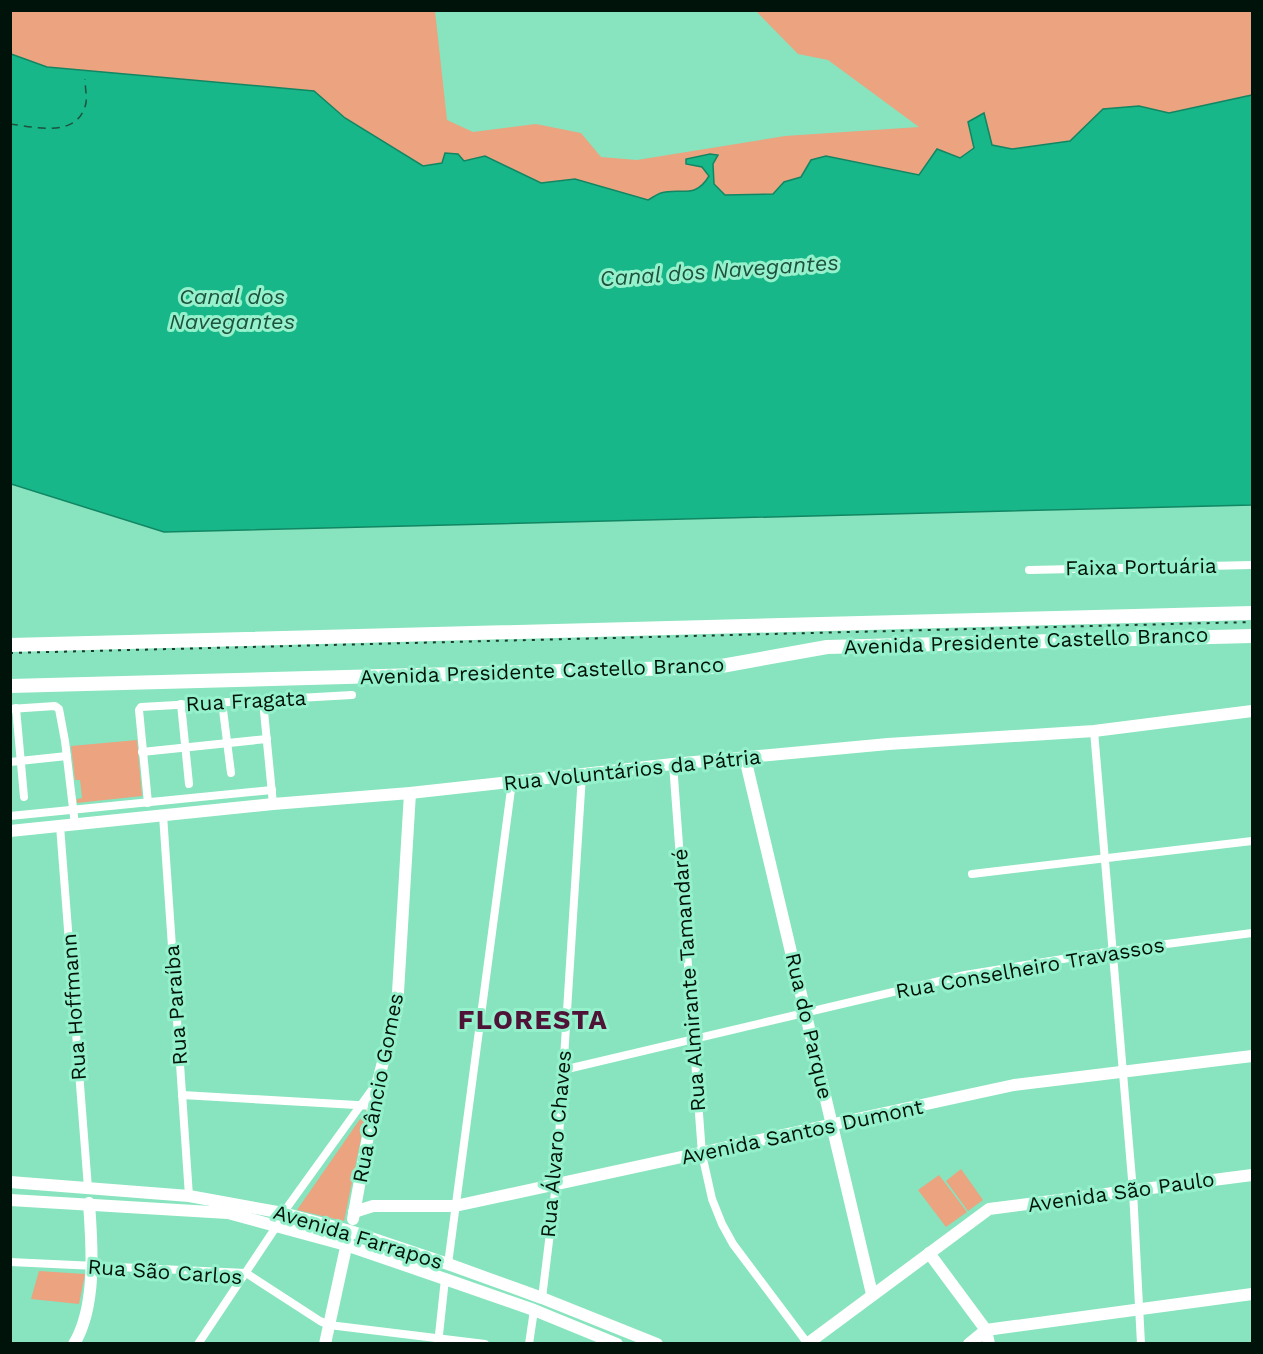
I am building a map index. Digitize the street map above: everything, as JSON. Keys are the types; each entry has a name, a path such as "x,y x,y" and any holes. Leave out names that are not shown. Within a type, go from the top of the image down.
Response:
{"main road":[{"name":"Avenida Presidente Castello Branco","path":"10,645 1245,613"},
{"name":"Avenida Presidente Castello Branco","path":"10,686 716,668 827,647 1246,636"}],"street":[{"name":"Faixa Portuária","path":"1029,570 1252,565"},
{"name":"Rua Fragata","path":"142,752 139,711 141,707 352,695"},
{"path":"263,701 273,804"},
{"path":"222,702 231,773"},
{"path":"181,704 189,784"},
{"path":"24,797 15,762 13,709 55,706 62,713 75,825"},
{"name":"Rua Voluntários da Pátria","path":"10,831 888,744 1094,731 1252,711"},
{"path":"1094,731 1133,1191 1142,1344"},
{"path":"148,803 142,752 267,739"},
{"path":"15,762 67,756"},
{"name":"Rua do Parque","path":"745,758 872,1294"},
{"name":"Rua Almirante Tamandaré","path":"673,765 702,1154 712,1199 733,1244 808,1343"},
{"name":"Rua Álvaro Chaves","path":"542,1298 556,1184 582,775"},
{"path":"448,1264 512,782"},
{"path":"10,816 272,790"},
{"name":"Rua Câncio Gomes","path":"325,1344 354,1212 378,1081 397,1009 410,793"},
{"name":"Rua Paraíba","path":"163,815 189,1196"},
{"name":"Rua Hoffmann","path":"60,826 88,1188"},
{"path":"972,874 1252,841"},
{"name":"Rua Conselheiro Travassos","path":"563,1070 965,975 1112,951 1252,933"},
{"name":"Avenida Santos Dumont","path":"354,1212 373,1206 455,1206 1014,1086 1252,1056"},
{"path":"283,1213 378,1081"},
{"path":"182,1095 374,1106"},
{"name":"Avenida São Paulo","path":"929,1253 989,1209 1252,1175"},
{"name":"Avenida Farrapos","path":"10,1182 189,1196 283,1213 350,1231 448,1264 542,1298 657,1344"},
{"name":"Avenida Farrapos","path":"10,1200 228,1213 346,1245 445,1278 534,1310 617,1344"},
{"path":"74,1344 83,1322 93,1267 89,1203"},
{"path":"198,1344 276,1227"},
{"path":"808,1343 929,1253 986,1330 989,1344"},
{"name":"Rua São Carlos","path":"10,1262 246,1273 329,1325 439,1341 485,1344"},
{"path":"439,1341 445,1278"},
{"path":"969,1344 986,1330 1252,1294"},
{"path":"529,1344 534,1310"}],"shaded area":[{"path":"11,11 435,11 447,120 473,132 536,124 581,133 601,157 637,160 785,136 919,127 828,60 798,54 756,11 1252,11 1252,95 1169,113 1139,106 1104,109 1070,141 1012,149 992,145 984,114 974,148 960,158 937,149 919,175 826,156 811,160 801,177 784,182 774,194 725,195 714,184 713,164 702,167 709,176 698,188 661,193 648,200 575,179 541,183 485,156 423,166 345,118 314,91 47,67 11,54"},
{"path":"137,740 142,796 77,803 77,799 82,798 80,780 75,780 71,746"},
{"path":"367,1109 344,1221 297,1210"},
{"path":"961,1169 983,1200 968,1211 946,1181"},
{"path":"939,1175 967,1212 946,1227 918,1190"},
{"path":"39,1271 85,1274 79,1304 31,1299"}],"water":[{"name":"Canal dos Navegantes","path":"11,54 47,67 314,91 345,118 423,166 442,163 445,153 458,154 464,161 485,156 541,183 575,179 648,200 661,193 698,188 709,176 702,167 686,164 686,159 710,154 718,155 713,164 714,184 725,195 773,194 784,182 801,177 811,160 826,156 919,175 937,149 960,158 974,148 968,122 984,113 992,145 1012,149 1070,141 1103,109 1139,106 1169,113 1252,95 1252,505 164,532 11,484"}],"ferry route":[{"path":"10,124 54,128 74,122 86,103 85,79"}],"railway":[{"path":"10,653 1252,622"}],"district":[{"name":"FLORESTA","path":"533,1020"}]}
